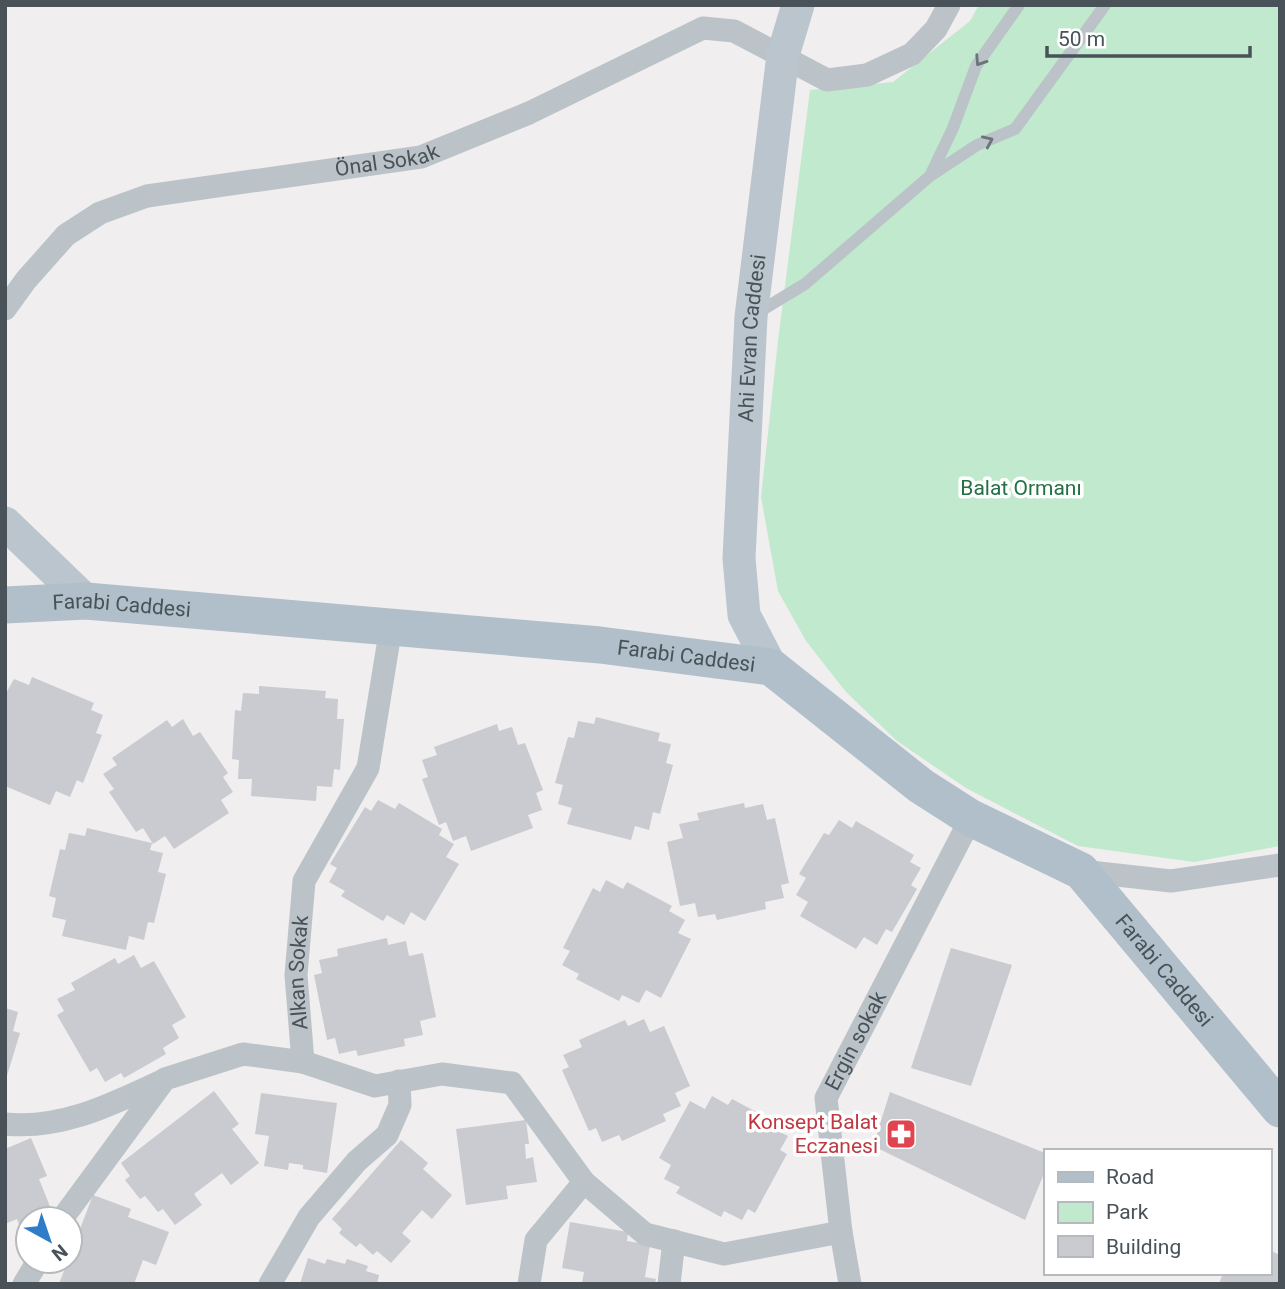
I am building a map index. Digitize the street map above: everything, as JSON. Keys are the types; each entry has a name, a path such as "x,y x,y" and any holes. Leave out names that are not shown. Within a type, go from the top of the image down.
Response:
{"main road":[{"name":"Farabi Caddesi","path":"5,605 86,601 600,645 771,667 921,786 971,818 1081,871 1280,1109"}],"street":[{"name":"Ahi Evran Caddesi","path":"771,667 744,615 739,558 751,317 783,55 798,5"},
{"name":"Önal Sokak","path":"5,309 26,280 66,235 100,214 147,196 421,157 529,113 703,28 734,31 827,80 867,75 912,54 936,29 949,5"},
{"path":"5,523 86,601"},
{"name":"Alkan Sokak","path":"5,1124 32,1126 98,1111 165,1079 243,1054 303,1062 296,975 304,881 368,768 391,627"},
{"name":"Ergin sokak","path":"850,1284 841,1232 827,1098 971,818"},
{"path":"1081,871 1171,881 1280,865"},
{"path":"303,1062 374,1086 442,1074 512,1083 584,1182 645,1234 724,1254 841,1232"},
{"path":"72,1205 165,1079"},
{"path":"270,1284 309,1217 357,1161 387,1135 400,1105 399,1081"},
{"path":"528,1284 536,1240 584,1182"},
{"path":"669,1284 674,1241"}],"lane":[{"path":"930,176 953,128 976,66 1019,5"},
{"path":"751,317 805,284 930,176 977,145 1015,129 1105,5"}],"green space":[{"name":"Balat Ormanı","path":"979,5 1280,5 1280,846 1194,862 1078,846 966,788 897,741 846,692 806,641 778,591 761,497 810,90 893,82 970,21"}],"building":[{"path":"32,677 94,703 91,710 103,715 96,733 102,735 83,783 77,780 70,797 56,791 50,805 5,786 5,695 14,679 29,685"},
{"path":"259,686 326,691 325,698 338,699 337,719 344,719 340,770 334,769 332,787 317,786 316,801 251,796 252,779 238,779 239,760 232,759 235,710 241,711 243,693 259,694"},
{"path":"596,717 660,733 658,741 671,744 666,763 673,765 660,814 653,812 649,830 635,826 631,840 567,824 572,808 558,804 563,785 555,783 568,737 574,738 578,721 594,724"},
{"path":"183,719 193,736 200,732 228,773 223,777 233,792 221,800 229,813 174,849 165,836 153,844 143,828 136,832 109,792 114,789 103,774 117,765 112,758 167,720 172,727"},
{"path":"497,724 499,731 512,727 518,745 525,743 543,790 536,793 542,810 528,815 533,828 471,851 466,836 453,841 446,822 439,825 422,779 428,777 422,760 437,755 434,747"},
{"path":"378,800 395,809 399,803 442,829 439,835 454,844 446,857 459,864 425,921 411,912 404,925 387,915 383,921 341,896 345,891 329,882 337,868 330,864 365,807 371,811"},
{"path":"744,803 745,808 763,804 767,820 775,818 789,883 781,885 784,898 765,902 766,909 717,920 715,914 698,917 695,903 680,906 667,842 683,838 679,824 699,820 697,813"},
{"path":"839,820 852,828 856,821 914,855 910,862 921,868 911,885 917,889 892,932 886,929 877,945 864,937 856,949 800,916 808,902 796,895 806,878 799,874 824,833 829,835"},
{"path":"87,828 152,843 150,850 163,853 158,872 166,874 154,923 148,922 144,940 129,936 126,950 62,936 66,920 52,917 56,898 49,896 60,849 65,850 69,833 85,836"},
{"path":"606,880 623,889 627,882 672,906 669,911 685,920 678,933 691,939 661,998 646,990 639,1003 622,995 619,1001 576,979 579,974 562,965 570,951 563,948 593,888 600,892"},
{"path":"387,938 388,945 406,941 409,956 423,953 436,1017 420,1021 423,1035 404,1039 405,1046 358,1056 356,1050 339,1054 335,1038 327,1040 314,975 322,973 319,960 338,956 337,949"},
{"path":"951,948 1012,965 971,1086 911,1068"},
{"path":"134,955 141,968 154,961 186,1017 172,1025 179,1038 163,1048 166,1054 124,1078 121,1073 105,1082 97,1068 90,1072 57,1015 64,1011 57,999 75,990 71,983 115,958 118,964"},
{"path":"5,1008 18,1012 13,1031 20,1033 6,1079"},
{"path":"644,1019 650,1032 664,1026 690,1086 675,1093 681,1106 663,1114 666,1121 622,1141 619,1135 602,1142 596,1128 589,1131 562,1070 569,1067 563,1055 582,1047 579,1040 625,1020 628,1026"},
{"path":"214,1091 239,1124 232,1129 259,1163 231,1185 222,1173 194,1194 202,1205 175,1225 163,1209 158,1212 145,1196 140,1199 125,1180 130,1176 121,1163"},
{"path":"890,1092 1044,1153 1044,1173 1025,1220 873,1146"},
{"path":"261,1093 337,1103 327,1173 303,1169 303,1165 289,1163 288,1170 264,1166 269,1136 255,1134"},
{"path":"712,1096 728,1105 732,1099 775,1122 772,1128 788,1136 780,1150 787,1154 755,1213 748,1209 742,1220 724,1211 721,1217 676,1193 680,1187 664,1179 671,1165 659,1158 690,1101 705,1109"},
{"path":"526,1120 529,1144 525,1144 526,1159 533,1157 537,1182 506,1186 508,1199 466,1205 456,1129"},
{"path":"31,1138 47,1176 39,1179 49,1205 14,1205 14,1220 5,1224 5,1149"},
{"path":"401,1140 428,1163 423,1169 452,1195 432,1219 422,1210 402,1233 411,1241 391,1263 377,1251 373,1255 360,1243 356,1247 339,1233 342,1229 332,1219"},
{"path":"93,1195 131,1209 128,1217 169,1232 156,1265 143,1260 134,1284 59,1284 62,1275 84,1275 84,1219"},
{"path":"570,1222 628,1232 627,1241 650,1245 645,1277 656,1279 655,1284 582,1284 584,1272 562,1268"},
{"path":"1271,1251 1280,1255 1280,1284 1219,1284 1222,1275 1271,1275"},
{"path":"308,1258 325,1264 327,1259 345,1264 347,1259 368,1266 366,1271 379,1275 377,1284 300,1284"}],"place":[{"name":"Konsept Balat Eczanesi","path":"901,1134"}]}
